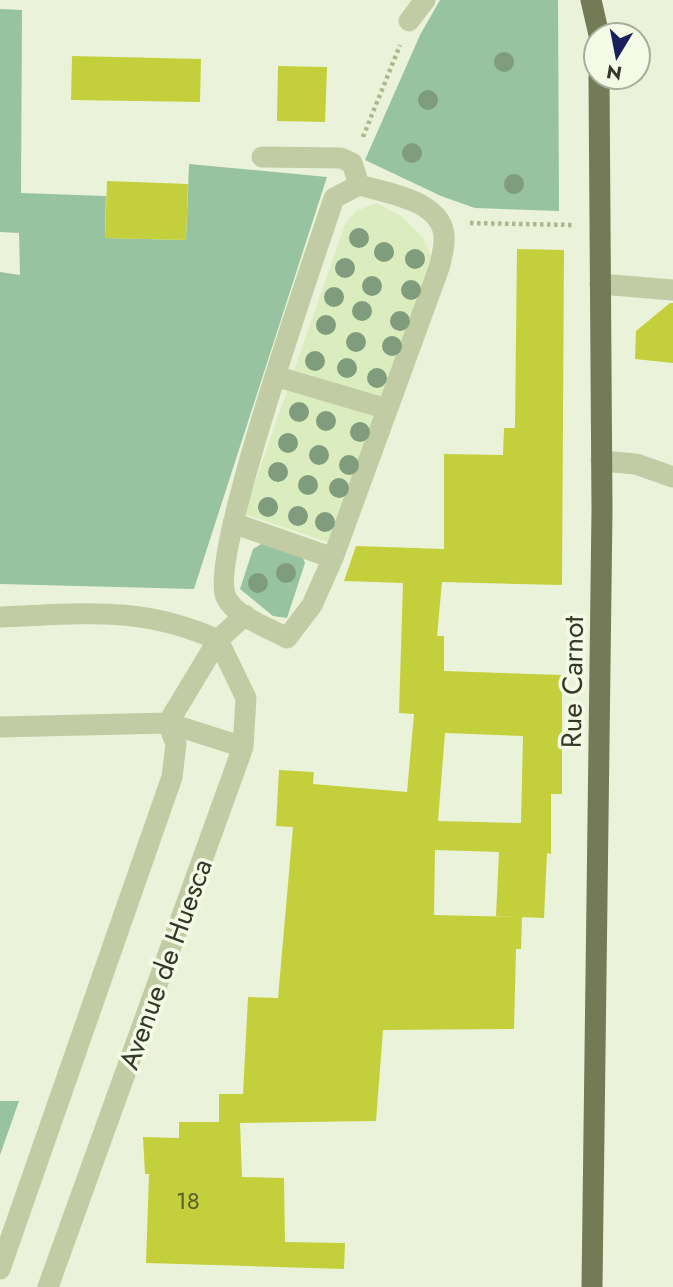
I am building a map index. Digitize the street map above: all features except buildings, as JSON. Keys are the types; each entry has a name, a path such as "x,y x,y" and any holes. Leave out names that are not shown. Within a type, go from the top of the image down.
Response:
{"main road":[{"path":"591,0 596,21"},
{"path":"602,21 607,0"},
{"name":"Rue Carnot","path":"593,1287 601,461 599,91"}],"street":[{"path":"409,21 425,0"},
{"path":"262,157 341,158 352,163 359,185"},
{"path":"359,185 407,199 432,212 441,223 445,239 439,268 333,558 312,605 287,638 232,607 224,595 223,577 233,523 275,376 334,198 359,185"},
{"path":"600,284 673,290"},
{"path":"275,376 387,409"},
{"path":"601,461 636,464 673,477"},
{"path":"233,523 333,558"},
{"path":"0,617 126,613 181,624 218,640"},
{"path":"169,723 218,640 246,615"},
{"name":"Avenue de Huesca","path":"48,1287 243,747 247,698 218,640"},
{"path":"0,727 169,723 243,747"},
{"name":"Avenue de Huesca","path":"0,1269 172,776 176,744 169,723"}],"path":[{"path":"352,163 409,21"},
{"path":"441,223 599,226"}],"shaded area":[{"path":"440,0 558,0 559,211 475,208 441,196 365,160 420,35"},
{"path":"0,9 22,10 21,193 106,196 105,238 186,240 189,164 327,177 194,589 0,584 0,272 20,275 19,233 0,232"},
{"path":"376,203 401,216 422,237 433,259 330,543 244,514 345,224 356,211"},
{"path":"261,544 300,551 305,563 287,618 273,616 240,589 253,549"},
{"path":"0,1101 19,1101 0,1155"}]}
